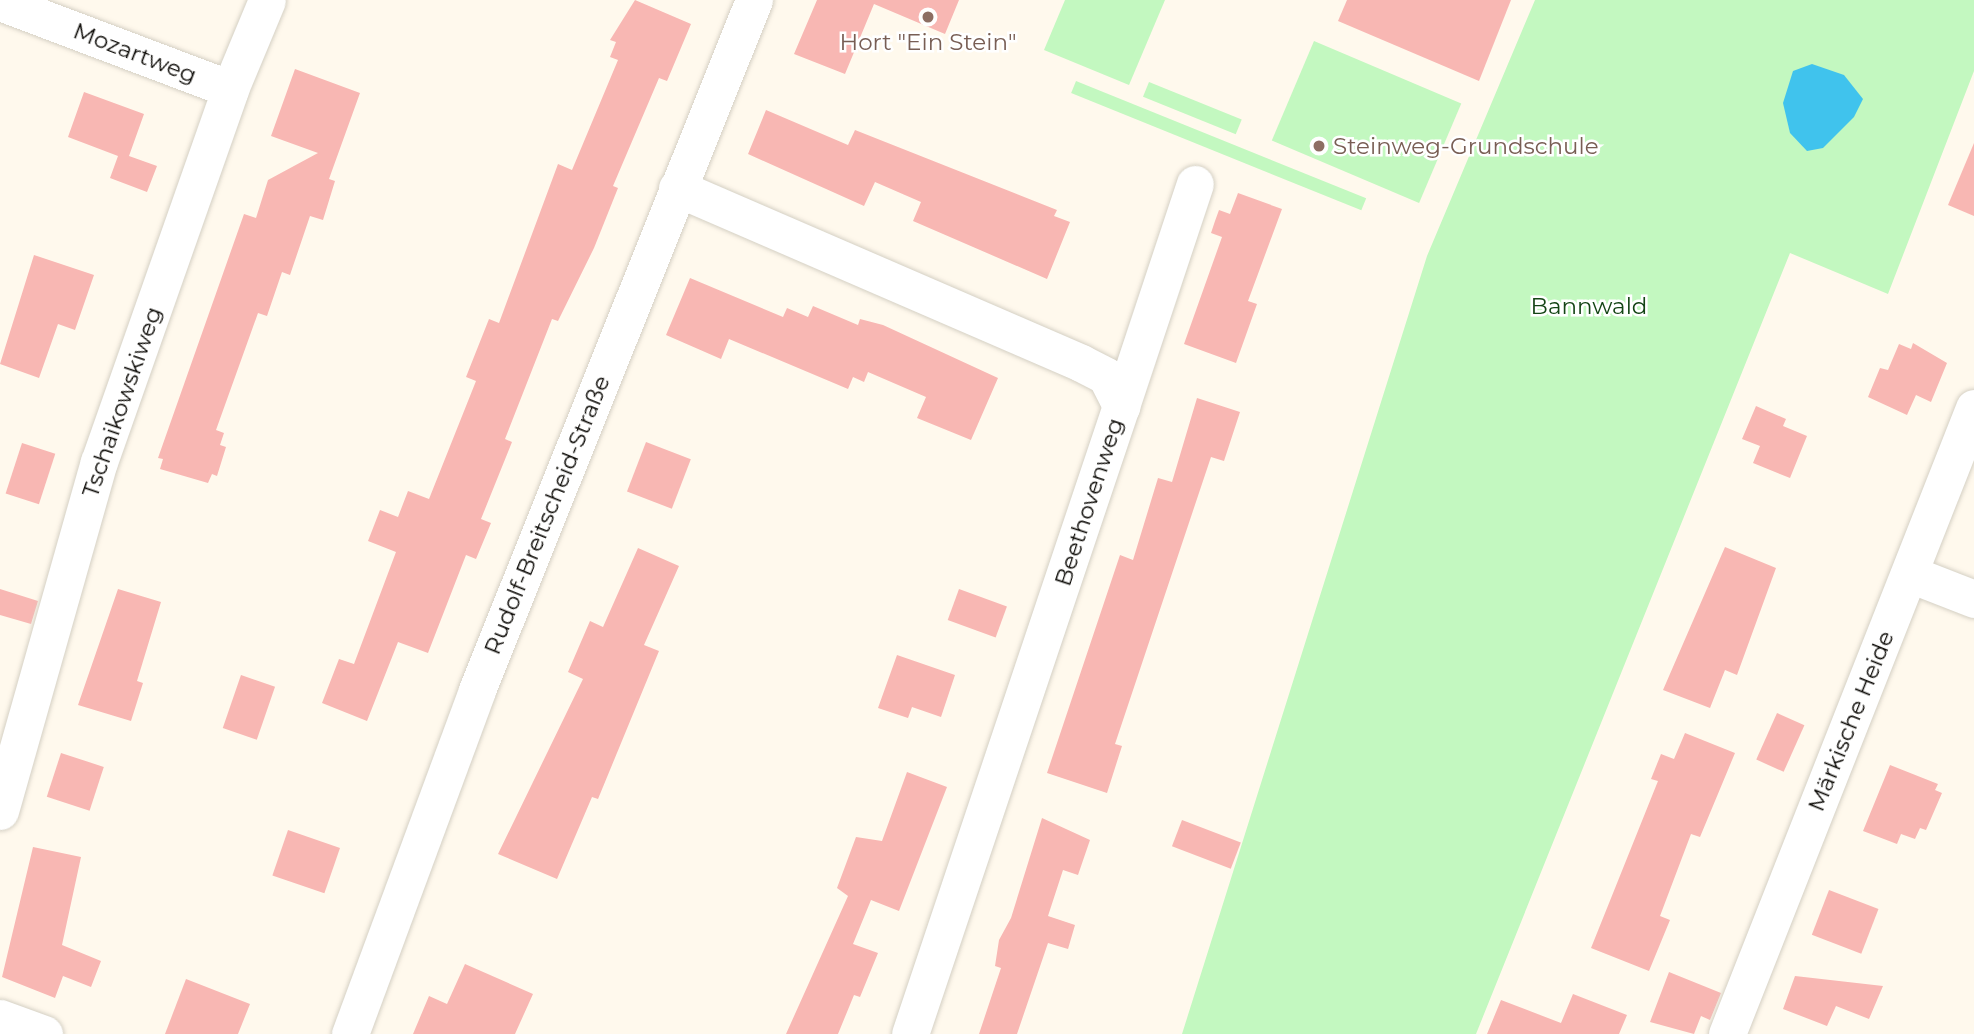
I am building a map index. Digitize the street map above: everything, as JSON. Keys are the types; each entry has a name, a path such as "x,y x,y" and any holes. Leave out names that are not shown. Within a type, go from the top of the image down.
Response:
{"street":[{"name":"Tschaikowskiweg","path":"0,811 99,462 230,89 267,0"},
{"name":"Rudolf-Breitscheid-Straße","path":"350,1034 468,715 754,0"},
{"name":"Mozartweg","path":"0,2 230,89"},
{"path":"1121,406 1195,184"},
{"name":"Beethovenweg","path":"677,188 1081,363 1106,376 1121,406 910,1034"},
{"name":"Märkische Heide","path":"1731,1033 1974,408"},
{"path":"1910,574 1974,599"},
{"path":"0,1018 44,1034"}],"green space":[{"path":"1065,0 1165,0 1129,85 1044,50"},
{"name":"Bannwald","path":"1535,0 1974,0 1974,71 1888,294 1790,253 1476,1034 1182,1034 1427,256"},
{"path":"1314,41 1461,104 1419,203 1272,140"},
{"path":"1076,81 1366,198 1361,210 1071,93"},
{"path":"1149,82 1242,119 1236,134 1143,97"}],"water":[{"path":"1812,64 1844,75 1863,99 1854,117 1823,148 1807,151 1790,133 1783,103 1793,71"}],"building":[{"path":"635,0 691,24 667,81 659,78 613,186 618,188 594,248 558,321 552,319 505,439 512,442 481,519 491,523 476,559 466,555 428,653 398,642 367,721 322,703 339,659 354,664 396,552 368,541 380,510 398,517 408,491 429,499 476,381 466,377 489,319 499,323 558,164 572,170 618,60 610,57 616,42 610,40"},
{"path":"817,0 959,0 945,34 874,4 845,74 794,54"},
{"path":"1347,0 1511,0 1479,81 1338,21"},
{"path":"295,69 360,93 329,179 335,181 323,220 310,216 290,275 282,272 267,316 258,313 216,430 224,433 220,445 226,447 217,476 212,474 208,483 160,469 163,459 158,458 244,214 256,218 268,180 318,153 271,136"},
{"path":"84,92 144,114 129,156 157,166 147,192 110,178 118,156 68,137"},
{"path":"766,110 848,145 855,130 1057,210 1054,216 1070,222 1047,279 913,221 921,202 875,182 864,206 748,154"},
{"path":"1974,143 1974,216 1948,205"},
{"path":"1238,193 1282,209 1248,301 1257,304 1236,363 1184,344 1222,237 1211,233 1215,221 1219,210 1230,214"},
{"path":"34,255 94,275 75,330 58,324 39,378 0,364"},
{"path":"690,278 783,317 787,308 808,317 813,306 858,325 860,319 883,325 998,378 971,440 917,418 926,397 868,372 864,382 853,377 848,389 729,339 721,359 666,335"},
{"path":"1913,343 1947,363 1931,402 1916,395 1907,415 1868,397 1880,368 1888,370 1899,344 1911,349"},
{"path":"1197,398 1240,412 1224,461 1211,457 1115,744 1122,746 1107,793 1047,773 1120,555 1133,560 1158,478 1172,482"},
{"path":"1756,406 1786,419 1783,426 1807,436 1790,478 1753,463 1760,446 1742,439"},
{"path":"646,442 691,459 672,509 627,491"},
{"path":"22,443 55,454 39,504 6,493"},
{"path":"1725,547 1776,568 1737,675 1725,670 1710,708 1663,690"},
{"path":"638,548 679,566 644,645 659,651 598,799 592,797 557,879 498,854 583,679 568,672 590,621 603,627"},
{"path":"0,589 38,601 31,624 0,615"},
{"path":"118,589 161,602 137,681 143,683 131,721 78,705"},
{"path":"959,589 1007,606 996,637 948,620"},
{"path":"897,655 955,675 941,717 912,707 908,718 878,708"},
{"path":"241,675 275,687 257,740 223,728"},
{"path":"1777,713 1804,725 1784,772 1756,760"},
{"path":"1685,733 1735,753 1700,837 1691,834 1660,916 1670,920 1649,971 1591,948 1658,781 1651,779 1661,754 1674,759"},
{"path":"61,753 104,767 90,811 47,797"},
{"path":"1890,765 1938,784 1935,790 1942,793 1926,830 1920,828 1915,839 1901,834 1897,844 1863,831"},
{"path":"907,772 947,787 899,911 871,900 853,944 878,953 860,997 854,995 838,1034 786,1034 848,896 837,888 856,837 882,841"},
{"path":"1042,818 1090,840 1078,875 1063,870 1048,916 1075,925 1068,949 1048,943 1017,1034 979,1034 1001,968 995,966 999,940 1011,918"},
{"path":"1182,820 1241,843 1231,869 1172,846"},
{"path":"288,830 340,848 324,893 272,875"},
{"path":"33,847 81,857 62,945 101,961 91,987 63,976 55,998 2,977"},
{"path":"1829,890 1878,909 1861,954 1812,935"},
{"path":"465,964 533,994 515,1034 413,1034 429,996 447,1004"},
{"path":"1669,972 1721,993 1710,1020 1701,1016 1694,1034 1650,1022"},
{"path":"1795,976 1883,986 1869,1019 1836,1006 1827,1026 1783,1009"},
{"path":"186,979 250,1004 238,1034 165,1034"},
{"path":"1573,994 1627,1015 1619,1034 1487,1034 1501,1000 1561,1023"}],"place":[{"name":"Hort \"Ein Stein\"","path":"928,17"},
{"name":"Steinweg-Grundschule","path":"1319,146"}]}
